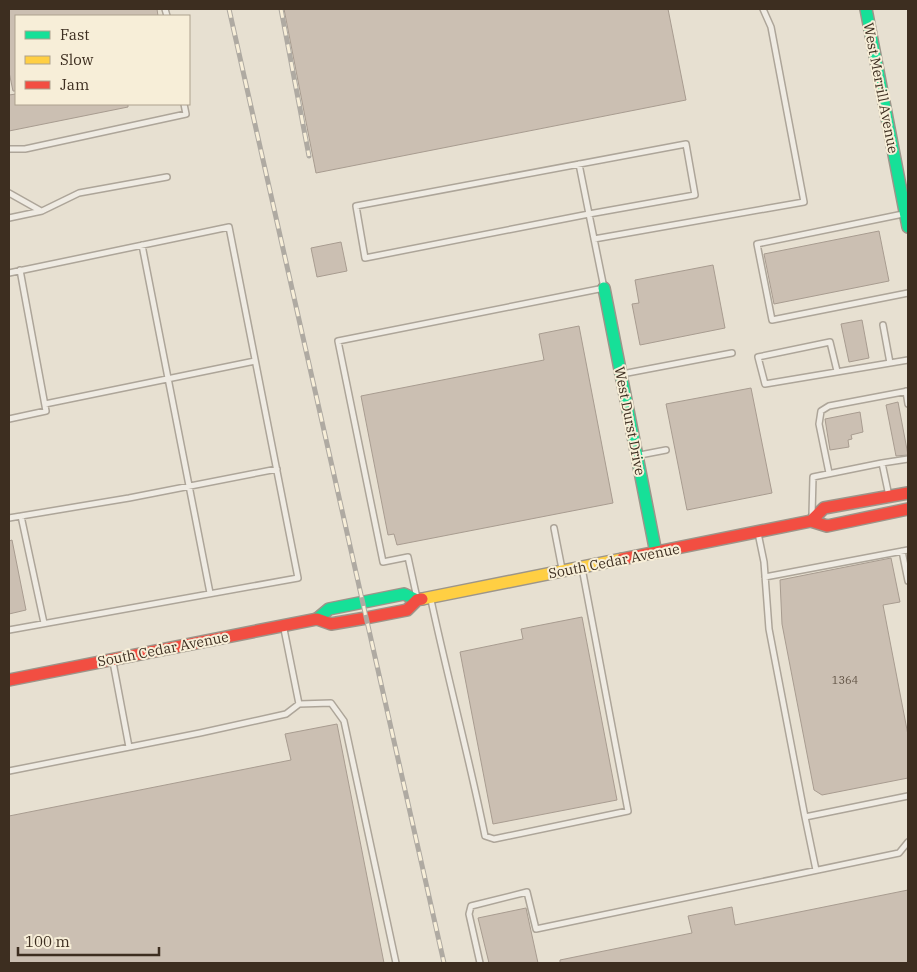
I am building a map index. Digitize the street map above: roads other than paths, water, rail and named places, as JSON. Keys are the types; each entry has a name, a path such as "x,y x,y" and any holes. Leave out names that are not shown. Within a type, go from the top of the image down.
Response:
{"main road":[{"name":"West Merrill Avenue","path":"866,9 904,180 908,227"},
{"name":"West Durst Drive","path":"604,288 656,553"},
{"name":"South Cedar Avenue","path":"811,521 824,508 908,493"},
{"name":"South Cedar Avenue","path":"9,680 317,619 329,609 404,594 417,600 811,521 827,526 908,509"}],"lane":[{"path":"594,239 804,202 771,27 763,9"},
{"path":"9,149 25,149 186,114 184,105"},
{"path":"686,144 695,195 589,214 365,258 356,206 686,144"},
{"path":"417,600 408,557 383,562 338,341 604,288 579,164"},
{"path":"9,218 42,211 79,193 167,177"},
{"path":"9,193 42,211"},
{"path":"906,214 757,244 772,320 908,293"},
{"path":"9,272 229,227 298,578 9,630"},
{"path":"142,245 210,593"},
{"path":"9,419 46,411 20,270"},
{"path":"883,325 890,363"},
{"path":"836,371 830,342 758,356 765,384 908,360"},
{"path":"621,374 732,353"},
{"path":"44,404 255,361"},
{"path":"828,473 819,424 821,411 829,406 907,391 908,404"},
{"path":"637,456 666,450"},
{"path":"811,521 813,477 908,459"},
{"path":"882,463 889,496"},
{"path":"9,518 276,469"},
{"path":"22,516 44,623"},
{"path":"554,528 562,571"},
{"path":"758,532 765,577 769,629 816,870"},
{"path":"765,577 905,550 908,581"},
{"path":"431,597 443,661 458,725 468,755 485,836 503,837 628,812 582,567"},
{"path":"283,625 299,704"},
{"path":"113,659 129,747"},
{"path":"9,771 286,714 299,704 331,704 344,721 396,963"},
{"path":"805,817 908,796"},
{"path":"480,963 469,914 471,906 484,901 528,892 536,929 899,853 908,842"}],"railway":[{"path":"229,9 444,963"},
{"path":"281,9 309,156"}]}
